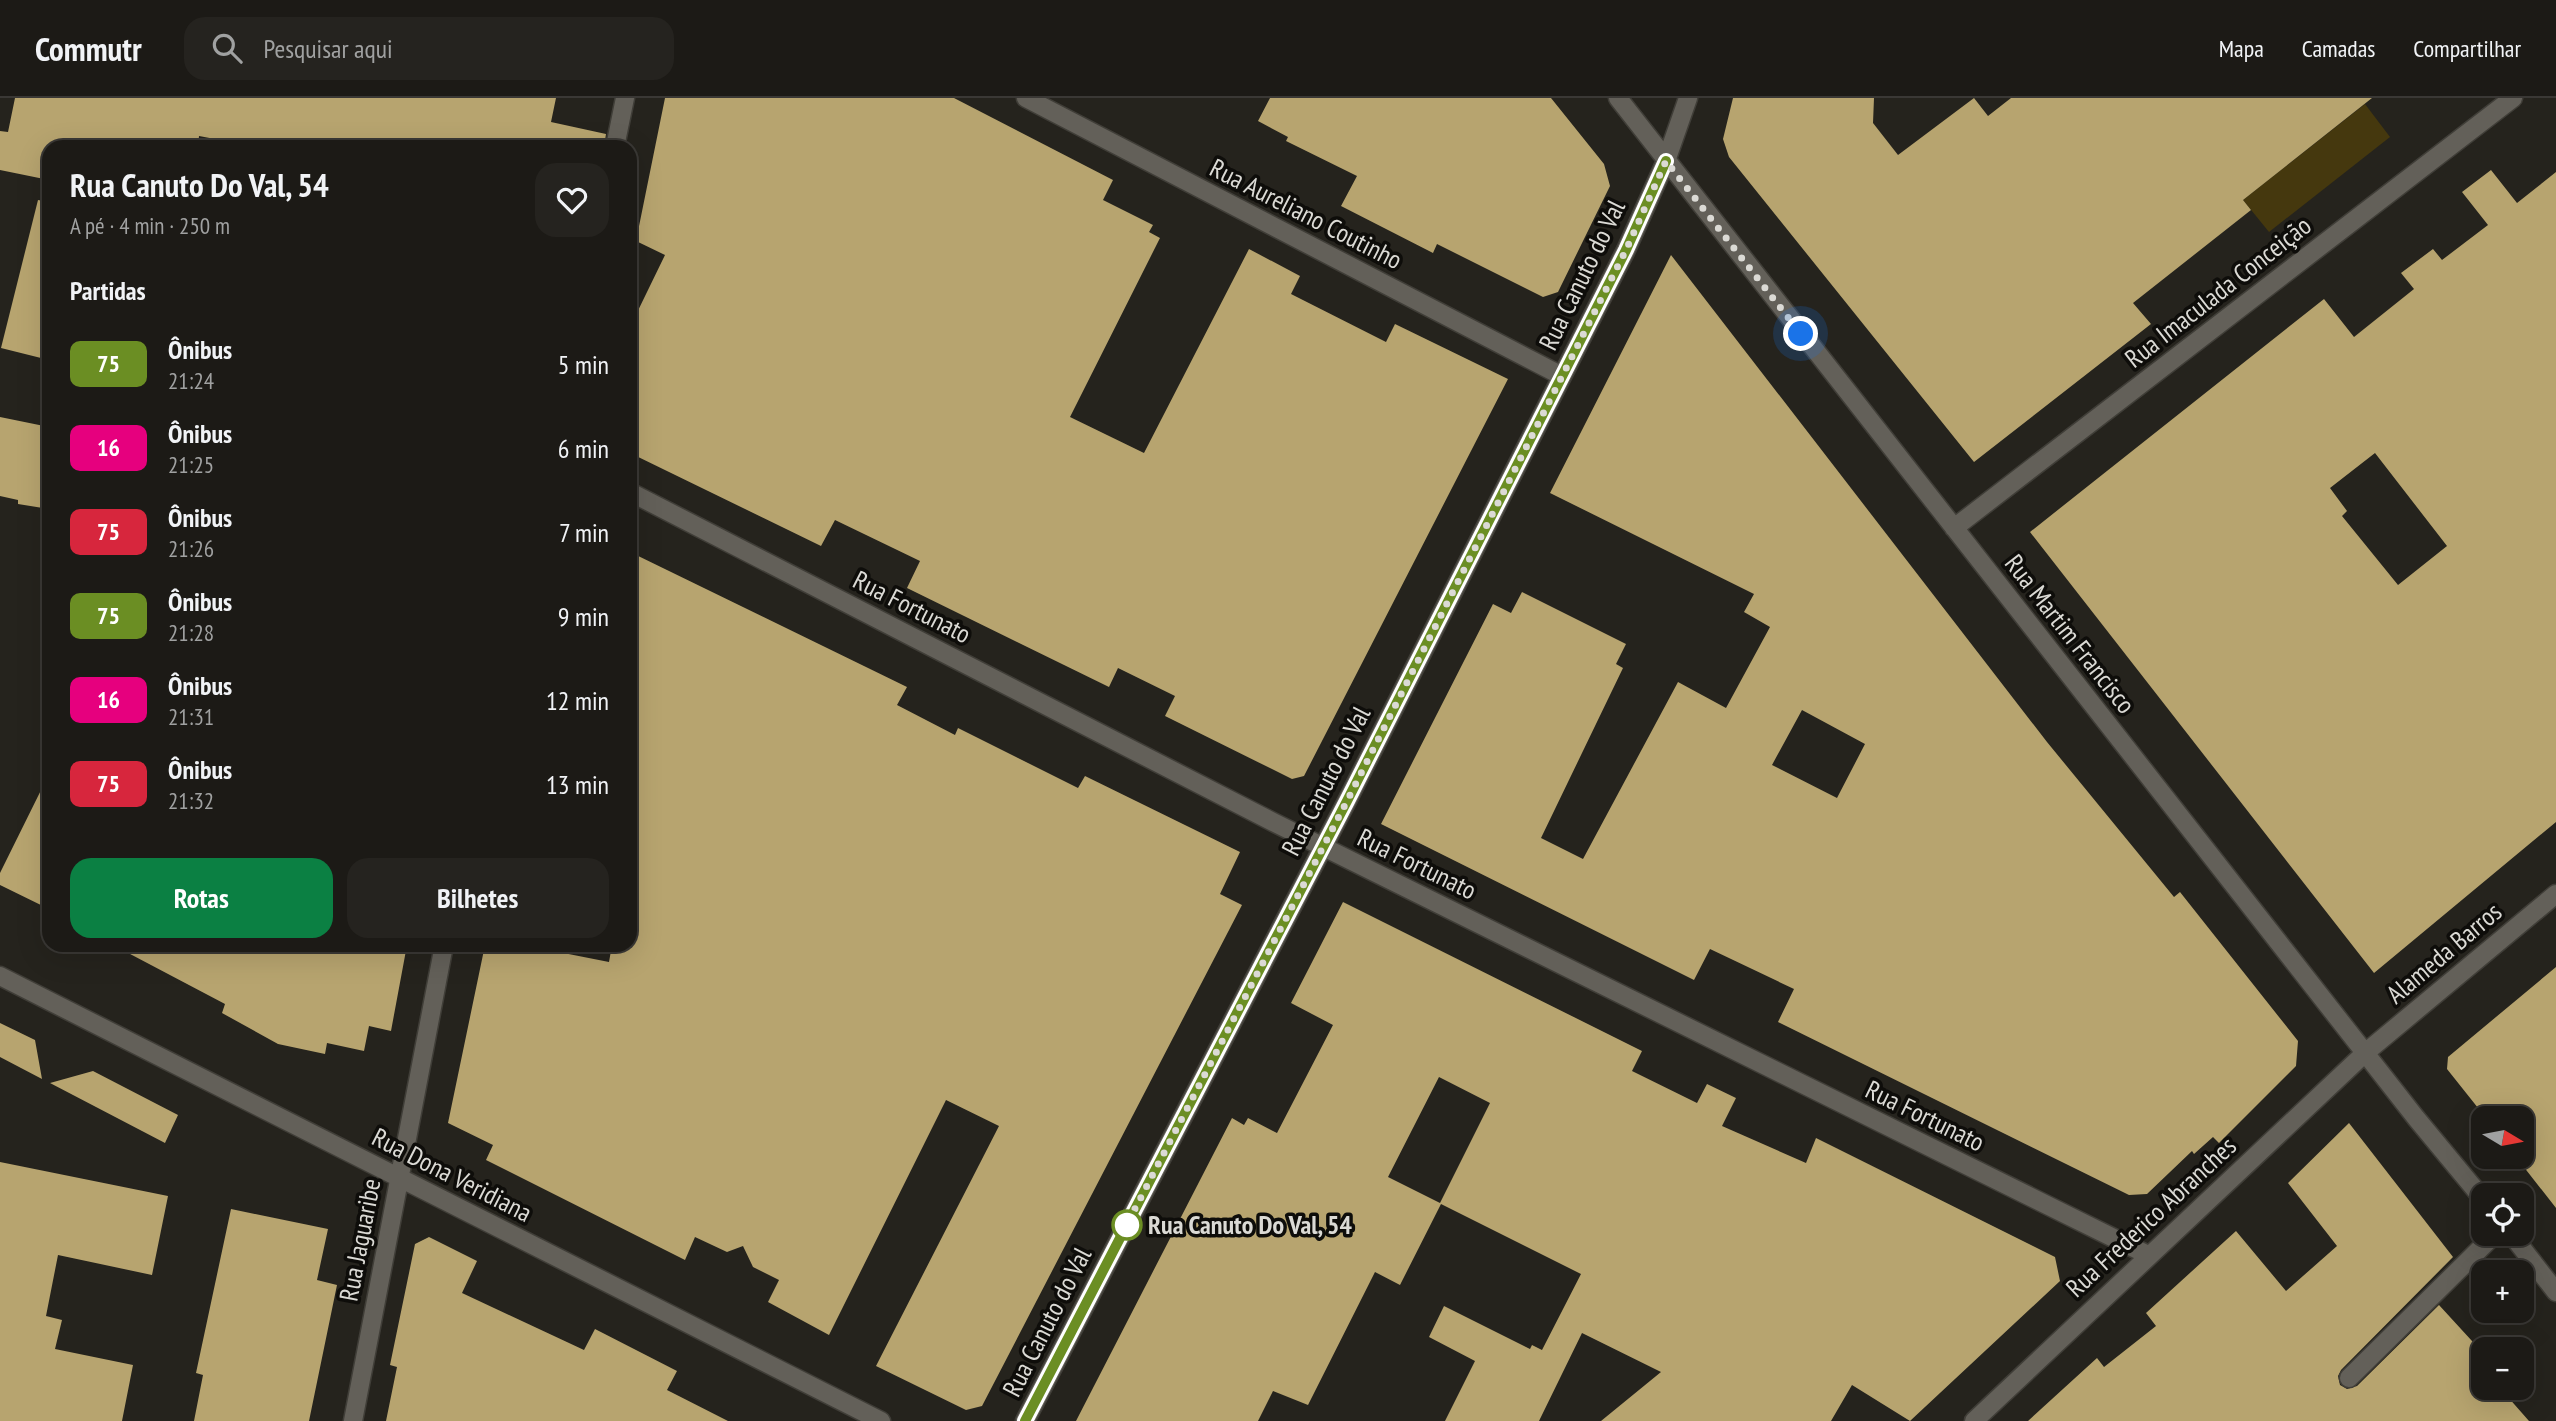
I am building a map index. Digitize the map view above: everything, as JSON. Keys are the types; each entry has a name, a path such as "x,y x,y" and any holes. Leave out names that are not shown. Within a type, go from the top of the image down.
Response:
{"street":[{"path":"616,140 625,98"},
{"name":"Rua Aureliano Coutinho","path":"1026,98 1562,376"},
{"name":"Rua Martim Francisco","path":"1618,98 2365,1053 2471,1184"},
{"name":"Rua Canuto do Val","path":"1025,1421 1323,846 1626,250 1666,161 1688,98"},
{"name":"Rua Imaculada Conceição","path":"1954,528 2513,98"},
{"name":"Rua Fortunato","path":"637,496 1323,846 2148,1255"},
{"name":"Alameda Barros","path":"2365,1053 2556,894"},
{"name":"Rua Jaguaribe","path":"353,1421 443,952"},
{"name":"Rua Dona Veridiana","path":"0,976 881,1421"},
{"name":"Rua Frederico Abranches","path":"1974,1421 2365,1053"},
{"path":"2349,1378 2483,1246"},
{"path":"2520,1246 2556,1292"}],"shaded area":[{"path":"2365,104 2390,137 2269,232 2243,200"}],"building":[{"path":"15,98 556,98 551,122 606,134 605,140 220,140 199,136 199,140 42,140 42,179 0,170 0,131 8,132"},
{"path":"665,98 954,98 1113,180 1103,200 1153,225 1149,232 1160,238 1070,417 1144,453 1249,249 1300,276 1291,294 1386,342 1395,324 1508,379 1304,776 1292,779 1165,716 1175,696 1118,668 1109,687 907,588 920,561 835,520 821,546 637,456 637,313 665,255 637,241"},
{"path":"1270,98 1551,98 1604,164 1610,186 1558,292 1543,297 1437,244 1433,253 1341,206 1357,176 1286,141 1288,137 1258,121"},
{"path":"1733,98 1874,98 1873,123 1898,155 1974,98 1988,116 2011,98 2372,98 2243,200 2251,210 2133,303 2151,324 1974,462 1729,157 1723,139"},
{"path":"2491,170 2517,203 2556,172 2556,822 2374,973 2030,532 2324,299 2354,337 2414,289 2401,273 2433,249 2442,260 2488,225 2462,192","holes":["2375,453 2447,546 2398,585 2342,516 2347,511 2330,488"]},
{"path":"38,200 42,201 42,358 1,348"},
{"path":"1671,255 2047,742 2174,897 2180,892 2298,1041 2296,1066 2219,1143 2213,1137 2194,1154 2192,1151 2147,1194 2129,1195 1778,1022 1794,989 1710,949 1694,980 1381,824 1493,604 1511,613 1522,592 1626,644 1616,664 1623,668 1541,838 1583,859 1678,682 1726,708 1770,627 1744,612 1754,594 1550,493","holes":["1802,710 1865,744 1837,798 1772,765"]},
{"path":"0,417 42,426 42,508 18,504 18,500 0,496"},
{"path":"637,555 907,687 897,705 955,735 958,728 1078,788 1085,776 1240,852 1220,894 1242,905 982,1406 966,1410 876,1366 999,1126 946,1100 829,1335 768,1302 779,1280 753,1267 743,1246 727,1252 695,1237 685,1260 486,1160 493,1145 448,1123 484,952 558,952 609,962 611,952 637,952"},
{"path":"42,788 42,906 0,885 0,873"},
{"path":"1343,902 1642,1051 1632,1071 1697,1103 1707,1084 1736,1098 1722,1126 1806,1163 1816,1138 2055,1257 2060,1281 1910,1421 1852,1385 1831,1421 1601,1421 1661,1372 1582,1333 1539,1421 1445,1421 1475,1361 1429,1337 1444,1306 1530,1349 1532,1345 1542,1350 1581,1274 1441,1204 1400,1285 1375,1272 1308,1405 1273,1391 1258,1421 1076,1421 1232,1118 1244,1125 1248,1118 1277,1133 1333,1025 1291,1003","holes":["1439,1077 1490,1103 1440,1203 1388,1177"]},
{"path":"126,952 406,952 391,1031 369,1026 364,1051 327,1043 325,1054 278,1044 222,1013 225,1004"},
{"path":"2556,967 2556,1208 2525,1169 2534,1169 2534,1106 2476,1106 2447,1069 2448,1057"},
{"path":"0,1023 35,1040 42,1079 0,1057"},
{"path":"93,1071 178,1115 165,1143 50,1083"},
{"path":"2349,1123 2453,1257 2341,1370 2338,1376 2340,1385 2347,1389 2357,1386 2439,1305 2471,1340 2471,1400 2511,1400 2529,1421 2028,1421 2097,1358 2104,1367 2156,1326 2146,1313 2236,1231 2286,1291 2337,1246 2288,1183"},
{"path":"0,1162 168,1196 152,1275 58,1255 46,1316 62,1320 55,1349 133,1365 122,1421 0,1421"},
{"path":"231,1209 328,1229 317,1280 337,1285 309,1421 194,1421 203,1375 196,1373"},
{"path":"429,1237 477,1261 462,1293 584,1350 595,1329 677,1371 667,1390 728,1421 386,1421 397,1367 390,1365 415,1244"}],"bus line":[{"name":"75","path":"1025,1421 1347,801 1626,250 1666,161"}],"place":[{"name":"Rua Canuto Do Val, 54","path":"1127,1225"}],"route":[{"path":"1127,1225 1125,1228 1347,801 1626,250 1666,161 1801,334"}]}
